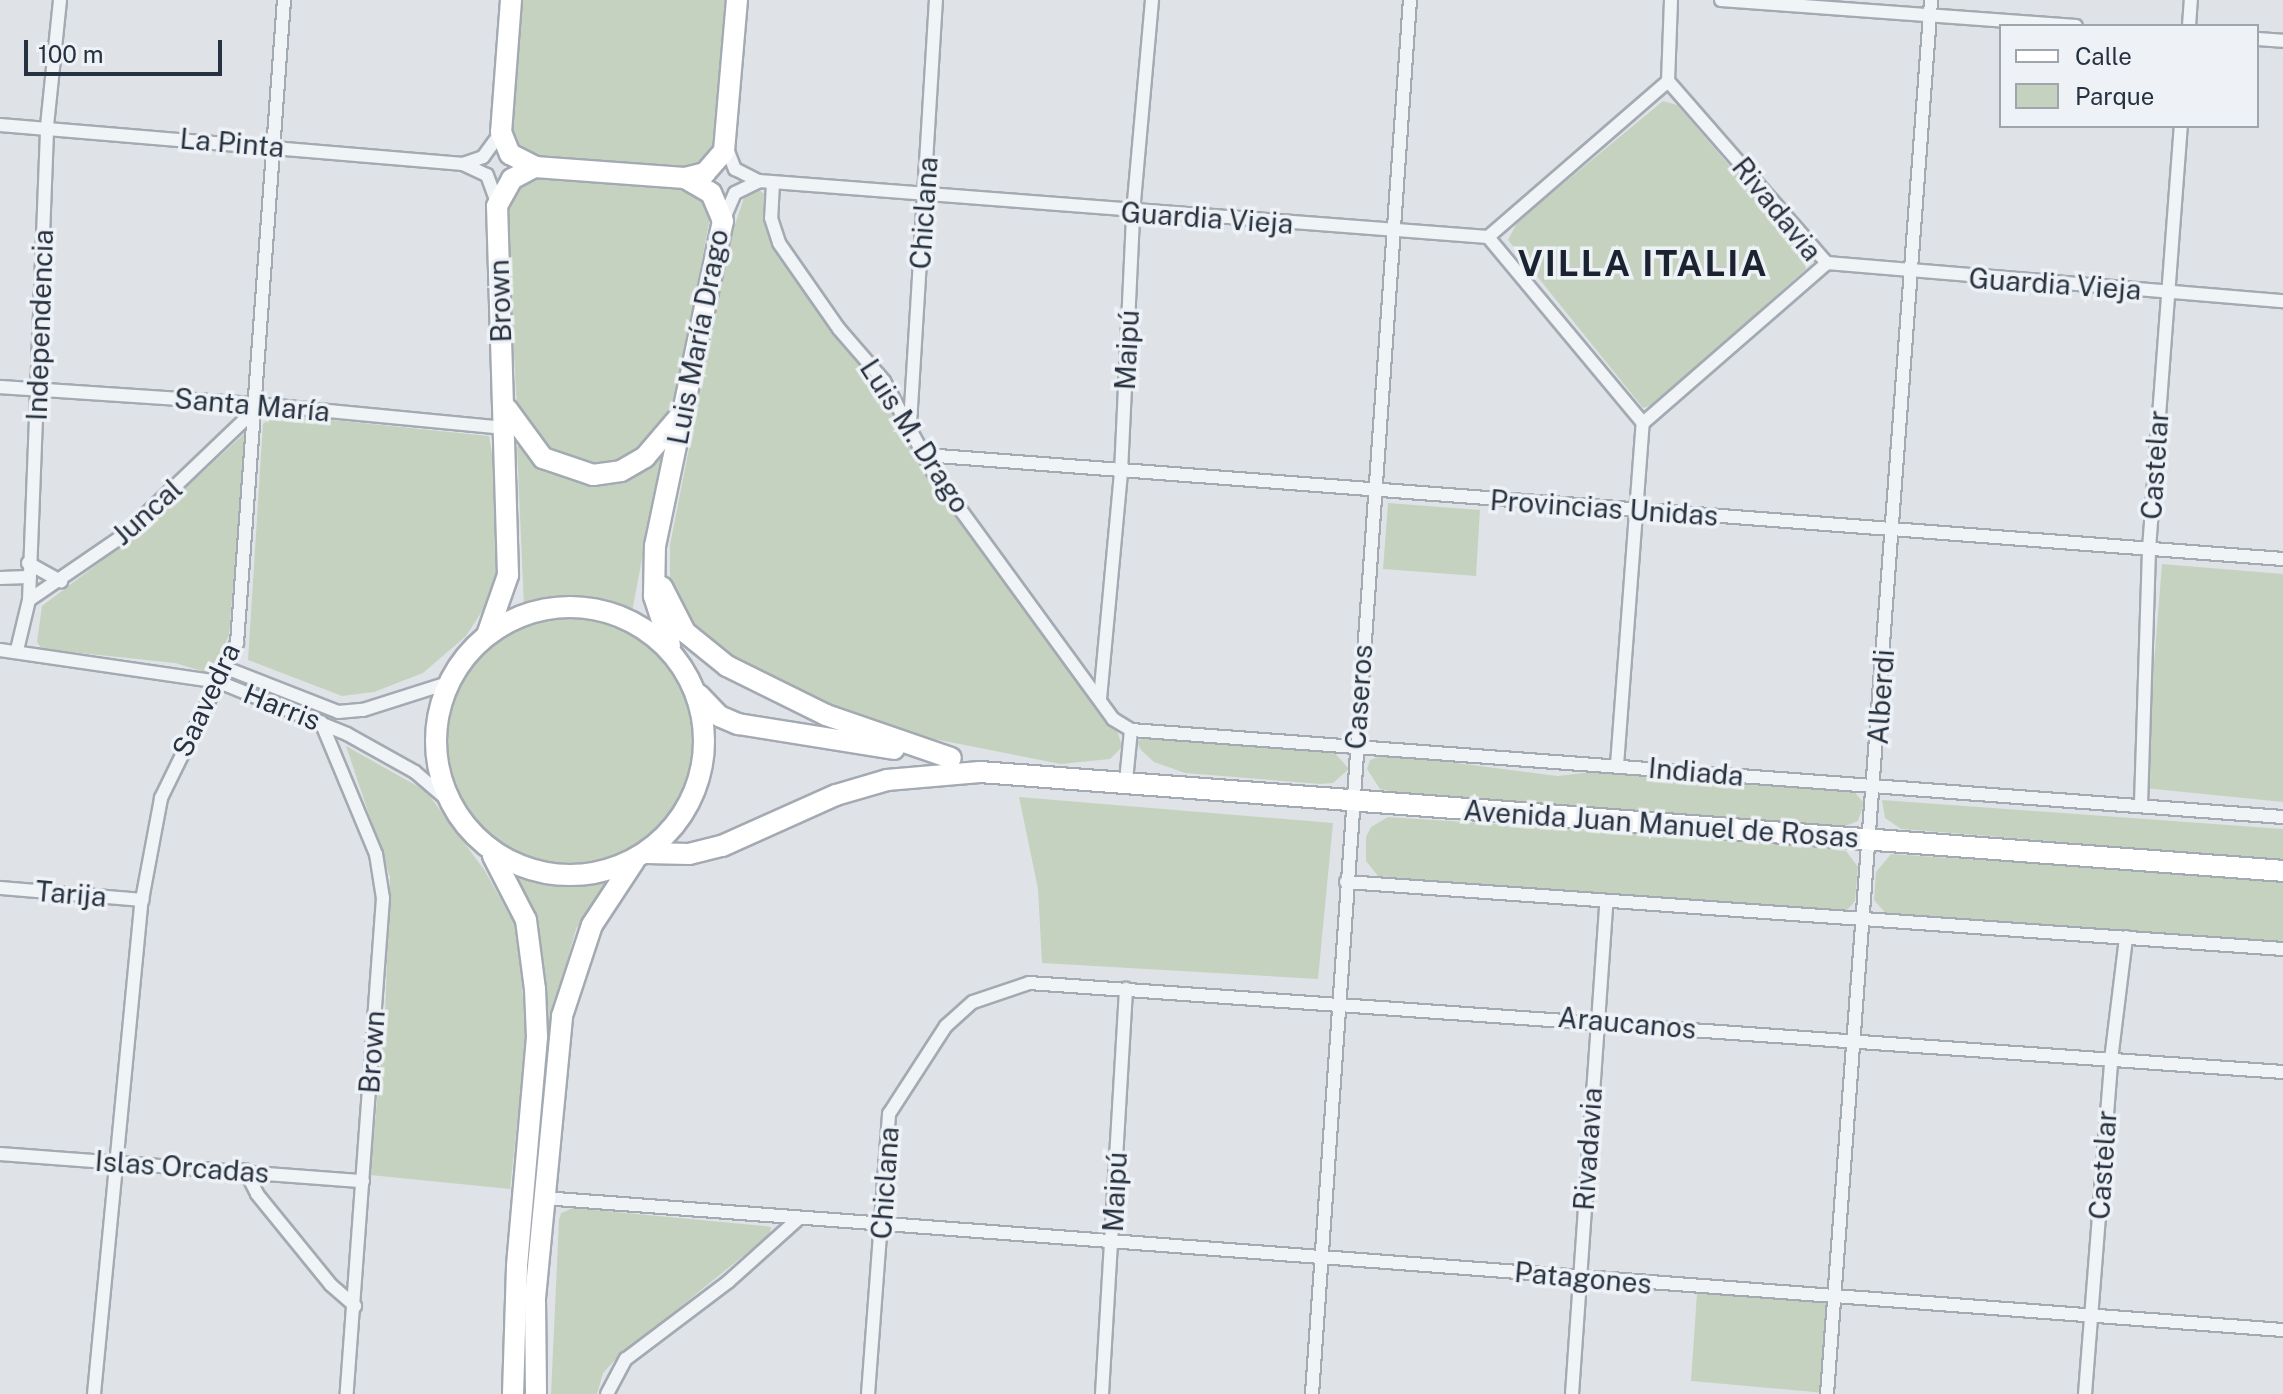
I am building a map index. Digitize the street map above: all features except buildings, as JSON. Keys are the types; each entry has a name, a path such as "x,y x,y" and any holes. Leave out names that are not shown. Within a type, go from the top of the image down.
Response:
{"main road":[{"path":"511,0 501,132 510,154 535,167 685,178 713,168 726,143 737,0"},
{"path":"497,206 512,179 535,167"},
{"name":"Luis María Drago","path":"679,661 656,610 655,546 723,221 711,193 685,178"},
{"name":"Brown","path":"487,635 508,575 497,206"},
{"path":"504,401 520,433 543,458 593,475 621,471 645,457 683,410"},
{"path":"655,546 668,604 685,632 711,655 805,706 951,758"},
{"path":"513,1394 517,1267 537,1037 535,989 526,920 489,849 450,802 435,742 448,683 487,635 542,609 588,608 632,622 679,661 694,688 704,733 700,779 679,820 641,857 592,925 568,992 543,1198 536,1394"},
{"name":"Avenida Juan Manuel de Rosas","path":"694,688 710,709 738,724 1039,774"},
{"name":"Avenida Juan Manuel de Rosas","path":"641,857 713,849 836,795 887,780 957,772 1039,774 2283,871"},
{"path":"489,849 530,869 576,877 641,857"}],"street":[{"name":"Independencia","path":"17,650 29,600 28,563 39,389 47,126 60,0"},
{"name":"Saavedra","path":"94,1394 114,1163 142,900 161,798 237,643 256,406 270,147 284,0"},
{"name":"Chiclana","path":"909,426 936,0"},
{"name":"Maipú","path":"1100,699 1121,472 1133,213 1152,0"},
{"name":"Caseros","path":"1312,1394 1337,1002 1410,0"},
{"path":"1617,765 1633,510 1643,423 1488,237 1668,81 1671,0"},
{"path":"1721,0 2049,24"},
{"name":"Alberdi","path":"1827,1394 1875,786 1931,0"},
{"path":"2189,24 2191,0"},
{"path":"2259,39 2283,41"},
{"name":"Rivadavia","path":"1643,423 1827,263 1668,81"},
{"name":"La Pinta","path":"0,125 47,126 463,164"},
{"name":"Castelar","path":"2141,804 2149,549 2181,128"},
{"path":"463,164 483,157 501,132"},
{"path":"726,143 735,169 759,181 925,197"},
{"path":"463,164 487,175 497,206"},
{"path":"723,221 735,193 759,181"},
{"name":"Luis M. Drago","path":"773,183 771,218 779,243 839,329 884,381 925,455 1113,719"},
{"name":"Guardia Vieja","path":"925,197 1488,237"},
{"name":"Guardia Vieja","path":"1827,263 1910,273 2283,301"},
{"name":"Santa María","path":"0,387 505,428"},
{"name":"Juncal","path":"29,600 124,535 256,406"},
{"name":"Provincias Unidas","path":"925,455 2283,559"},
{"path":"28,563 61,581"},
{"path":"0,578 28,577"},
{"name":"Harris","path":"0,650 17,650 219,682 321,722 405,766 450,802"},
{"name":"Harris","path":"226,668 338,712 372,708 448,683"},
{"name":"Indiada","path":"1113,719 1131,730 2283,817"},
{"name":"Brown","path":"321,722 376,854 383,898 347,1394"},
{"path":"1126,781 1131,730"},
{"path":"1346,882 1606,904 2283,949"},
{"name":"Tarija","path":"0,888 142,900"},
{"name":"Rivadavia","path":"1572,1394 1606,904"},
{"name":"Castelar","path":"2085,1394 2111,1060 2126,937"},
{"name":"Araucanos","path":"973,1002 1029,983 1596,1020 1854,1042 2283,1072"},
{"name":"Maipú","path":"1102,1394 1126,989"},
{"name":"Chiclana","path":"868,1394 889,1114 920,1059 973,1002"},
{"name":"Islas Orcadas","path":"0,1154 363,1181"},
{"path":"245,1170 257,1194 331,1285 355,1306"},
{"path":"543,1198 797,1220 882,1224"},
{"path":"607,1394 626,1359 729,1281 797,1220"},
{"name":"Patagones","path":"882,1224 1834,1299 2283,1330"}],"green space":[{"path":"520,0 726,0 715,151 699,170 531,157 519,150 511,135"},
{"path":"1663,101 1677,105 1803,251 1806,269 1655,404 1643,408 1508,240 1518,221"},
{"path":"531,177 686,186 702,197 711,213 672,414 642,453 604,468 554,458 517,408 506,206 514,190"},
{"path":"758,189 767,196 765,215 770,232 865,363 864,372 910,438 928,479 1118,733 1122,747 1110,759 1061,764 888,730 755,676 692,628 670,588 670,545 730,239 744,198"},
{"path":"274,414 489,436 497,482 498,572 492,596 466,636 423,673 374,692 342,696 248,660 263,424"},
{"path":"246,432 229,635 212,674 175,663 42,649 37,642 42,606 133,537"},
{"path":"522,444 550,469 574,478 662,453 632,612 570,598 524,606 517,447"},
{"path":"1388,503 1480,510 1476,576 1383,569"},
{"path":"2162,564 2283,574 2283,802 2144,788"},
{"path":"571,618 619,628 640,639 659,655 675,674 686,695 696,743 686,791 675,812 659,831 640,847 619,858 571,868 523,858 502,847 483,831 467,812 456,791 446,743 456,695 467,674 483,655 502,639 523,628"},
{"path":"1147,735 1333,751 1349,769 1333,783 1320,784 1185,773 1154,762 1141,750 1137,742"},
{"path":"346,746 426,791 485,871 518,930 526,1040 510,1189 370,1175 385,1015 390,877"},
{"path":"1387,754 1558,776 1600,771 1715,784 1852,789 1864,803 1858,821 1840,828 1394,792 1380,789 1367,769 1370,760"},
{"path":"1019,797 1333,823 1318,979 1042,963 1038,889"},
{"path":"1882,800 2283,829 2283,860 1901,829 1885,818"},
{"path":"1388,817 1843,847 1858,867 1855,901 1842,916 1378,876 1366,861 1366,837 1371,827"},
{"path":"1891,854 2283,880 2283,944 1888,916 1874,900 1876,872"},
{"path":"513,872 553,884 611,878 576,929 557,998 529,1394 523,1394 528,903"},
{"path":"573,1208 771,1227 770,1234 615,1360 603,1373 597,1394 551,1394 559,1220 561,1213"},
{"path":"1697,1293 1830,1303 1825,1393 1691,1381"}],"district":[{"name":"VILLA ITALIA","path":"1643,264"}]}
